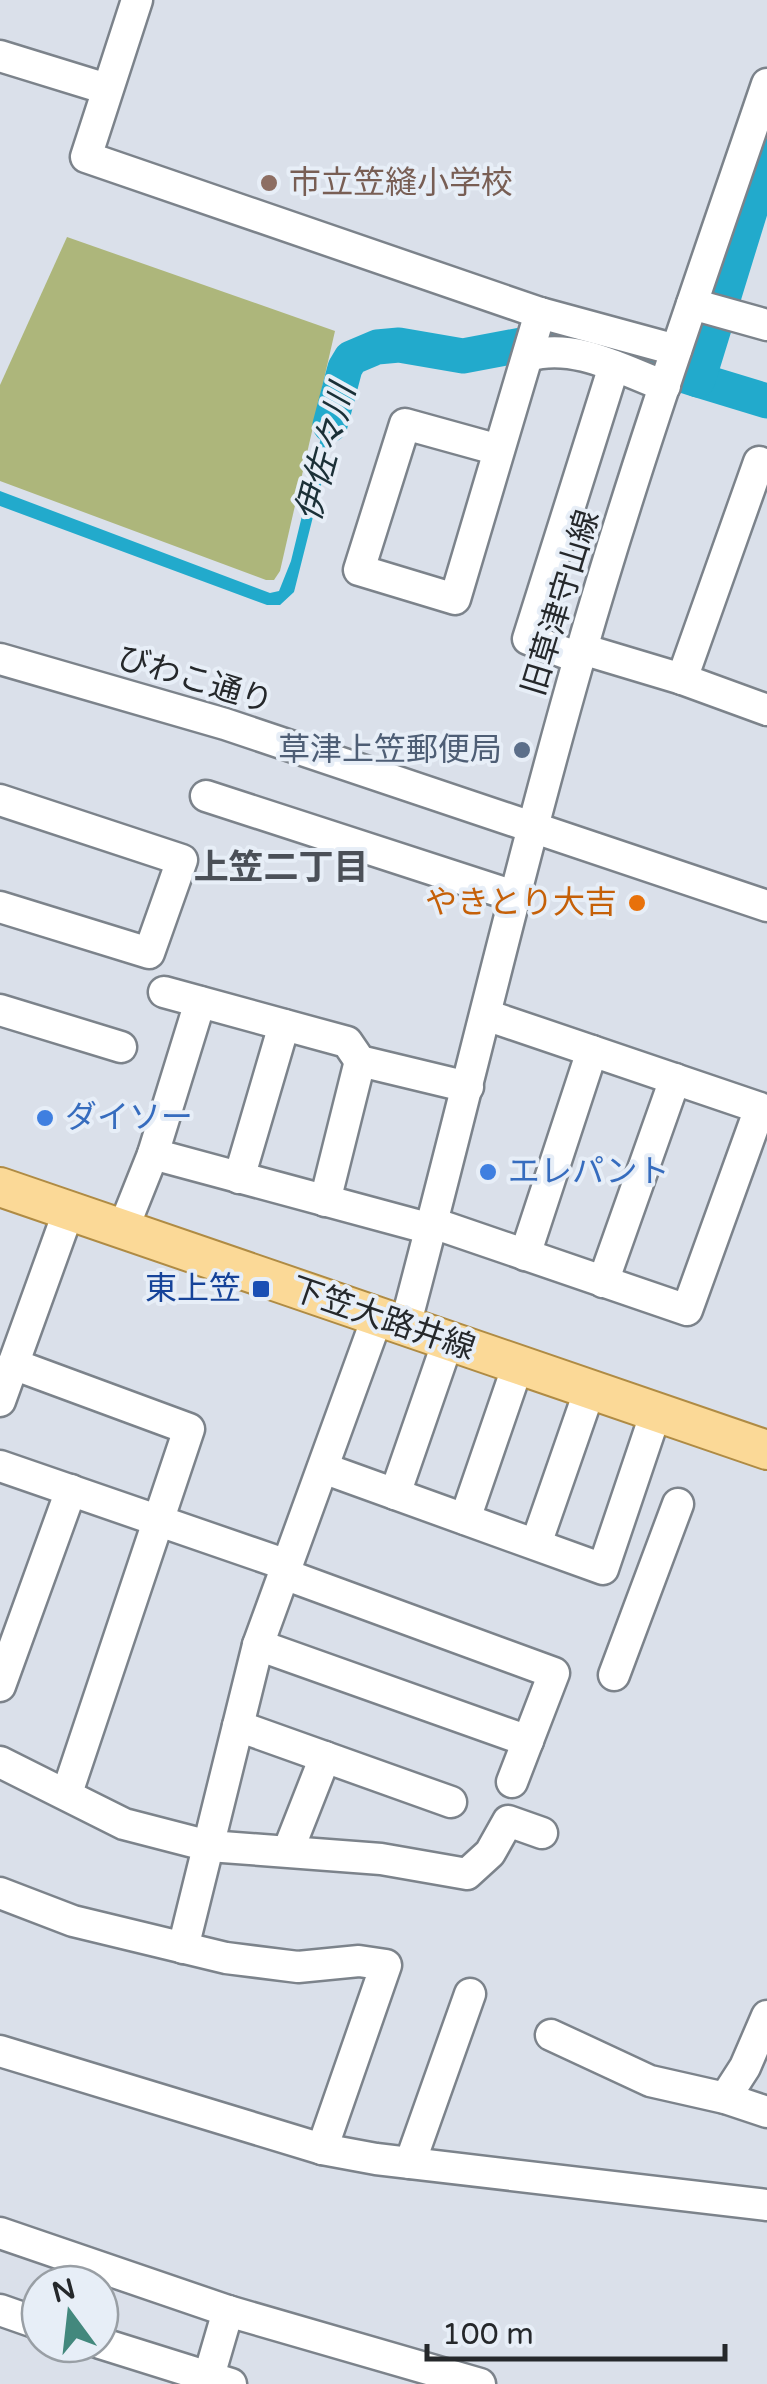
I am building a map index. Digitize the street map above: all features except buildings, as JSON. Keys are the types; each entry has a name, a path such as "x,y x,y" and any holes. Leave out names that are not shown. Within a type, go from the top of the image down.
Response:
{"main road":[{"name":"下笠大路井線","path":"0,1187 767,1450"}],"street":[{"path":"137,0 86,157 534,336 670,368"},
{"path":"0,56 107,89"},
{"name":"旧草津守山線","path":"184,1948 258,1645 323,1468 432,1226 514,896 581,654 670,368 710,309 767,84"},
{"path":"710,309 767,325"},
{"path":"534,336 549,350 614,366 670,368"},
{"path":"499,450 405,424 359,570 455,599 534,336"},
{"path":"614,366 528,640 682,679 767,710"},
{"path":"682,679 759,462 767,465"},
{"name":"びわこ通り","path":"0,659 225,724 767,906"},
{"path":"206,796 514,896"},
{"path":"0,800 182,860 149,954 0,907"},
{"path":"164,992 346,1042 360,1061 468,1087"},
{"path":"124,1229 153,1154 200,1002"},
{"path":"0,1010 121,1047"},
{"path":"153,1154 432,1226 687,1310 760,1108 486,1014"},
{"path":"239,1178 284,1026"},
{"path":"525,1254 592,1051"},
{"path":"325,1200 360,1061"},
{"path":"604,1282 675,1079"},
{"path":"0,1400 13,1364 12,1329 69,1210"},
{"path":"395,1494 448,1340"},
{"path":"13,1364 189,1429 67,1792"},
{"path":"464,1519 518,1365"},
{"path":"536,1544 590,1390"},
{"path":"323,1468 604,1569 656,1412"},
{"path":"0,1466 160,1520 554,1673 512,1782"},
{"path":"0,1686 71,1490"},
{"path":"614,1675 678,1504"},
{"path":"616,1533 664,1548"},
{"path":"258,1645 528,1740"},
{"path":"238,1726 452,1802"},
{"path":"288,1851 324,1757"},
{"path":"0,1762 67,1792 124,1824 208,1846 382,1858 468,1874 490,1853 508,1820 542,1832"},
{"path":"0,1894 74,1921 259,1964 298,1967 359,1961 386,1965 322,2150"},
{"path":"410,2163 470,1994"},
{"path":"726,2098 745,2068 767,2016"},
{"path":"551,2035 650,2081 726,2098 767,2112"},
{"path":"0,2051 322,2150 767,2205"},
{"path":"0,2234 228,2310 480,2384"},
{"path":"120,2348 220,2380 228,2310"}],"green space":[{"path":"67,237 335,331 280,571 274,580 0,481 0,385"}],"water":[{"path":"335,380 347,382 294,592 280,605 267,605 0,506 0,491 270,593 279,591 291,561"}],"waterway":[{"name":"伊佐々川","path":"330,425 351,358 377,347 399,345 463,356 563,337 698,380 767,156"},
{"path":"698,380 767,401"}],"place":[{"name":"市立笠縫小学校","path":"269,183"},
{"name":"草津上笠郵便局","path":"522,750"},
{"name":"やきとり大吉","path":"637,903"},
{"name":"ダイソー","path":"45,1118"},
{"name":"エレパント","path":"488,1172"},
{"name":"東上笠","path":"261,1289"}],"district":[{"name":"上笠二丁目","path":"281,868"}]}
